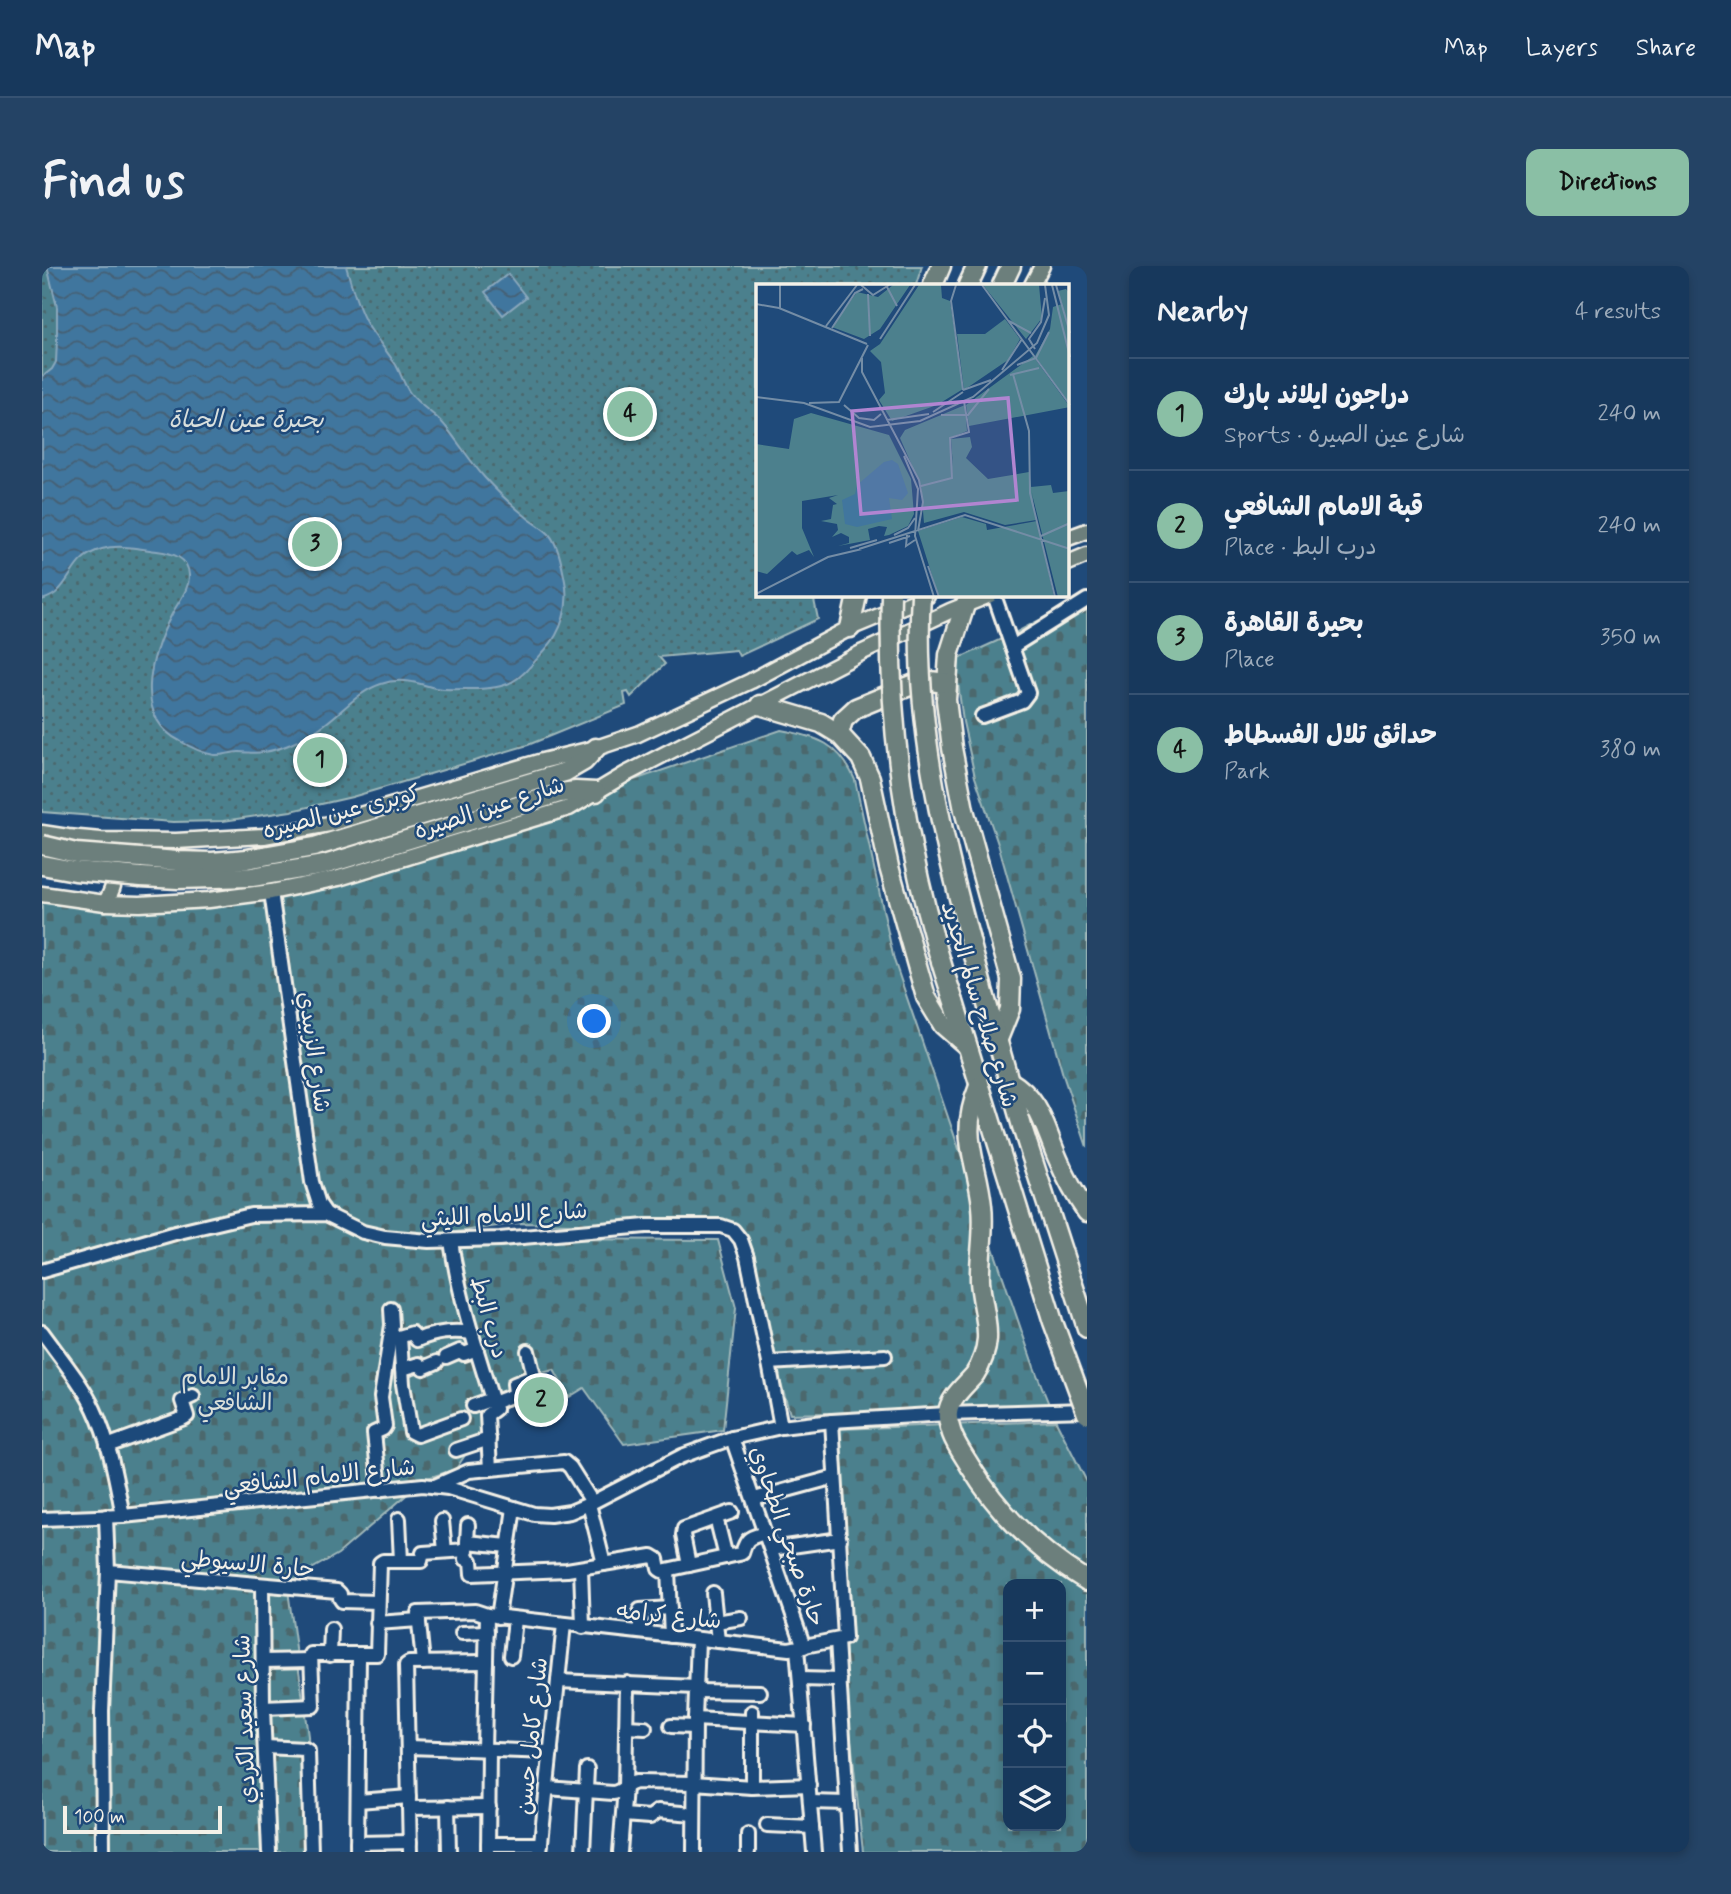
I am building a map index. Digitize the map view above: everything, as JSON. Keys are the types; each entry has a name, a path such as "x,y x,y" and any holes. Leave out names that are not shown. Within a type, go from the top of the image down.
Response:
{"highway":[{"path":"933,284 940,266"},
{"path":"968,284 976,266"},
{"path":"1002,284 1011,266"},
{"path":"850,628 858,597"},
{"name":"شارع صلاح سالم الجديد","path":"891,597 893,709 912,852 925,906 979,1086 1053,1322 1087,1412"},
{"name":"شارع صلاح سالم الجديد","path":"921,597 921,676 928,756 952,876 1023,1130 1087,1328"},
{"path":"965,605 952,641 946,683 952,748 964,810 1011,979 1010,1009 998,1040"},
{"path":"839,733 843,720 856,708 917,683 946,683"},
{"path":"760,705 821,723 839,733 861,758 870,778 889,867 926,997 943,1025 967,1045"},
{"name":"كوبرى عين الصيره","path":"42,845 86,854 177,862 224,861 279,854 348,838 555,776 575,767 596,748"},
{"name":"كوبرى عين الصيره","path":"42,865 107,875 178,879 283,873 354,857 560,793 596,792"},
{"path":"1009,1081 1024,1091 1036,1105 1073,1193 1087,1212"},
{"path":"979,1086 970,1117 969,1138 982,1205 980,1278 986,1346 980,1364 954,1399 947,1414 957,1444 996,1503 1036,1545 1087,1581"}],"main road":[{"path":"1033,284 1042,266"},
{"path":"1070,537 1087,531"},
{"path":"1070,562 1087,555"},
{"name":"شارع عين الصيره","path":"42,833 101,839 176,841 250,837 316,826 638,734 751,681 850,628 924,597"},
{"name":"شارع عين الصيره","path":"42,894 105,903 140,904 209,900 271,892 339,878 569,808 625,774 874,646 987,597"},
{"path":"101,839 110,849 115,862 116,877 113,890 105,903"}],"street":[{"path":"982,716 1022,701 1028,690 993,597"},
{"path":"1012,646 1087,600"},
{"name":"شارع الزبيدي","path":"271,892 312,1182 319,1205 326,1214"},
{"name":"شارع الامام الليثي","path":"42,1271 175,1233 251,1215 326,1214 363,1231 385,1237 429,1241 646,1226 721,1226 733,1230 741,1240 747,1257 781,1427"},
{"name":"درب البط","path":"451,1241 454,1265 495,1410 487,1415 490,1469"},
{"path":"391,1309 411,1432 417,1435 461,1419"},
{"path":"395,1338 413,1333 417,1340 443,1331 472,1333"},
{"path":"42,1332 94,1408 115,1473 123,1516"},
{"path":"380,1490 374,1433 385,1428 381,1396 395,1338"},
{"path":"402,1369 419,1364 422,1368 460,1351 464,1354 477,1349"},
{"name":"درب البط","path":"492,1401 514,1395 514,1384 534,1376 528,1351"},
{"path":"769,1363 886,1356"},
{"path":"107,1446 184,1418 187,1416 182,1401 193,1396"},
{"path":"473,1406 492,1401"},
{"name":"شارع الامام الشافعي","path":"42,1519 123,1516 423,1485 448,1488 534,1514 550,1515 570,1512 682,1456 733,1438 781,1427 947,1414 1087,1412"},
{"path":"832,1421 839,1539 840,1680 850,1852"},
{"name":"حارة صبحي الطحاوي","path":"733,1438 801,1648 800,1679 814,1852"},
{"path":"456,1450 489,1439"},
{"path":"435,1486 469,1471 564,1462 570,1467 590,1503 604,1564"},
{"path":"754,1500 835,1477"},
{"path":"513,1508 504,1573 487,1632 488,1848 541,1848"},
{"path":"689,1566 684,1528 732,1512"},
{"path":"103,1852 102,1711 108,1571 106,1516"},
{"path":"400,1519 401,1561"},
{"path":"442,1521 445,1551"},
{"path":"468,1525 471,1574 581,1568 652,1556 657,1559 660,1571 668,1570 742,1553 748,1538 765,1533"},
{"path":"718,1525 726,1557"},
{"path":"771,1549 839,1539"},
{"path":"263,1708 313,1706 311,1654 377,1654 380,1563 383,1561 421,1561 422,1553 508,1546"},
{"path":"581,1568 583,1627"},
{"path":"668,1570 671,1636"},
{"name":"حارة الاسيوطي","path":"108,1571 337,1591 342,1601 378,1602"},
{"name":"شارع سعيد الكردي","path":"262,1585 263,1708 270,1852"},
{"path":"713,1593 718,1641"},
{"path":"640,1632 640,1610 670,1608"},
{"name":"شارع كرامه","path":"419,1620 418,1613 475,1611 516,1619 789,1649 841,1638"},
{"path":"716,1622 741,1618"},
{"path":"511,1656 516,1619"},
{"path":"377,1623 419,1620 423,1663"},
{"name":"شارع كامل حسن","path":"541,1848 564,1624"},
{"path":"330,1655 331,1629"},
{"path":"462,1633 487,1632"},
{"path":"694,1852 694,1723 698,1639"},
{"path":"359,1654 357,1848 410,1847 406,1665 486,1662"},
{"path":"262,1661 311,1660"},
{"path":"800,1679 840,1680"},
{"path":"558,1681 761,1692"},
{"path":"620,1852 625,1787 627,1683"},
{"path":"752,1717 752,1787"},
{"path":"671,1726 752,1717 804,1725"},
{"path":"626,1727 645,1728"},
{"path":"265,1746 308,1751 311,1852"},
{"path":"408,1747 551,1752"},
{"path":"522,1765 523,1751"},
{"path":"583,1852 587,1769"},
{"path":"547,1787 613,1793 620,1792 636,1782 752,1787 809,1785"},
{"path":"358,1801 489,1807"},
{"path":"810,1802 847,1802"},
{"path":"448,1807 449,1852"},
{"path":"623,1815 650,1817 658,1811 693,1814"},
{"path":"767,1825 812,1827"},
{"path":"748,1834 748,1852"}],"green space":[{"path":"42,266 922,266 916,284 756,284 756,597 813,597 818,619 739,656 736,650 659,657 665,664 631,697 628,692 624,693 626,705 528,745 352,797 291,811 223,821 173,822 42,812"},
{"path":"1087,595 1087,1147 1063,1075 999,847 975,777 963,722 955,660 1017,632"},
{"path":"781,730 826,744 842,758 855,780 894,960 1050,1407 790,1414 734,1227 518,1223 421,1237 376,1233 326,1209 318,1193 277,895 340,880"},
{"name":"مقابر الامام الشافعي","path":"265,900 310,1194 353,1234 718,1240 736,1308 723,1430 624,1444 584,1388 569,1397 554,1370 514,1380 456,1469 425,1479 338,1554 287,1583 308,1736 312,1852 42,1852 42,901 99,910"},
{"path":"1056,1421 1087,1482 1087,1852 863,1852 847,1702 839,1429"}],"water":[{"name":"بحيرة عين الحياة","path":"47,266 346,266 363,317 396,365 410,393 442,422 494,488 547,532 558,550 566,599 560,627 551,643 522,675 497,687 444,689 402,681 373,687 311,733 272,750 214,755 180,741 165,730 155,716 150,682 158,646 188,585 186,564 168,553 137,548 102,549 80,562 56,593 42,600 42,377 56,362 57,341 57,307"},
{"path":"508,274 526,297 503,315 485,292"}],"place":[{"name":"حدائق تلال الفسطاط","path":"630,414"},
{"name":"بحيرة القاهرة","path":"315,544"},
{"name":"دراجون ايلاند بارك","path":"320,760"},
{"name":"قبة الامام الشافعي","path":"541,1400"}]}
